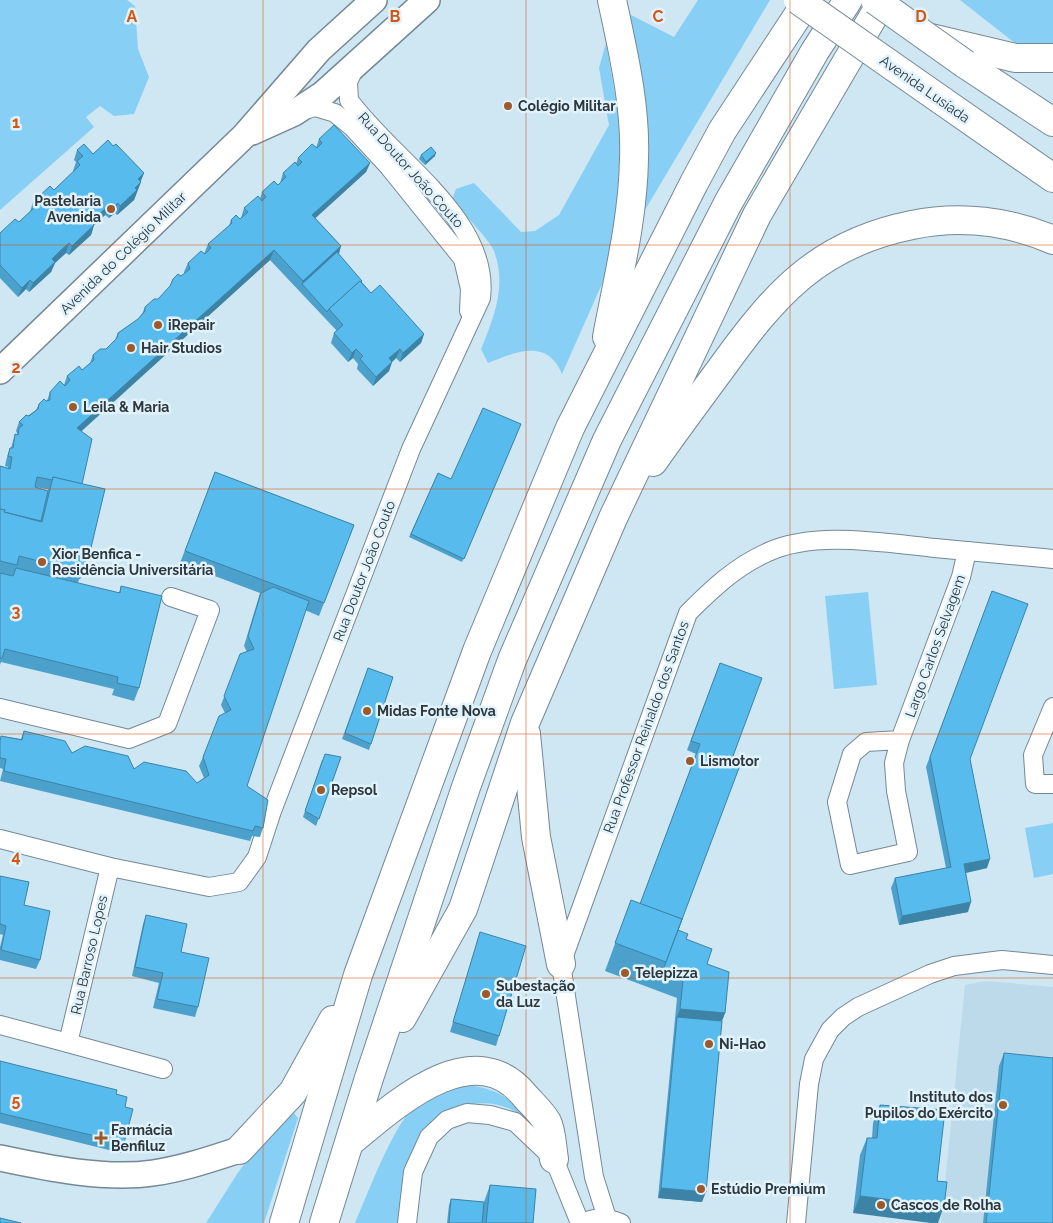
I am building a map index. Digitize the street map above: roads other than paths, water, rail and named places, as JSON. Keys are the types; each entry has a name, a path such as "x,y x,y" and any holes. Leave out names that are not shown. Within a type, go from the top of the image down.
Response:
{"main road":[{"path":"600,371 629,224 634,158 630,86 612,0"},
{"name":"Avenida Lusíada","path":"798,0 1053,178"},
{"path":"284,1223 358,975 477,651 570,428 722,131 808,0"},
{"path":"324,1223 369,1078 466,786 512,660 607,440 728,203 815,51 848,0"},
{"path":"875,0 965,64 1053,122"},
{"path":"369,1078 463,909 525,723 613,518 757,215 883,0"},
{"path":"927,37 1016,58 1050,59"},
{"path":"613,518 758,318 787,286 828,256 844,246 880,233 922,223 944,221 1004,225 1034,232 1053,240"},
{"path":"525,723 536,836 561,964"},
{"path":"239,1150 293,1092 358,975"},
{"path":"350,1142 403,1099 450,1075 486,1069 516,1084 547,1123 554,1159"}],"street":[{"name":"Avenida do Colégio Militar","path":"0,371 245,134 319,50 374,0"},
{"name":"Avenida do Colégio Militar","path":"245,134 294,113 323,94 426,0"},
{"name":"Rua Doutor João Couto","path":"0,839 110,867 209,887 238,882 257,857 272,811 411,449 481,298 483,285 481,265 475,248 459,222 349,100 348,82 356,65"},
{"path":"294,113 315,107 326,109 339,115 389,167 411,197 448,237 463,259 468,274 470,289 468,324"},
{"name":"Rua Professor Reinaldo dos Santos","path":"614,1221 594,1177 561,964 688,613 717,584 742,565 767,552 800,543 860,540 1053,559"},
{"name":"Largo Carlos Selvagem","path":"900,740 866,742 852,754 837,802 850,865 908,852 896,791 894,763 900,740 960,577 967,551"},
{"path":"0,708 129,739 167,724 210,610 171,597"},
{"path":"1053,707 1033,755 1035,784 1053,784"},
{"name":"Rua Barroso Lopes","path":"68,1044 110,867"},
{"path":"796,1223 809,1084 814,1059 830,1030 843,1017 858,1007 930,974 954,966 1002,960 1053,964"},
{"path":"0,1025 163,1069"},
{"path":"406,1223 413,1172 429,1137 447,1120 467,1113 490,1115 515,1122 554,1159 580,1223 593,1218 614,1221"},
{"path":"0,1158 45,1168 110,1173 151,1173 195,1164 239,1150"}],"place":[{"name":"Colégio Militar","path":"508,106"},
{"name":"Pastelaria Avenida","path":"111,209"},
{"name":"iRepair","path":"158,325"},
{"name":"Hair Studios","path":"131,348"},
{"name":"Leila & Maria","path":"73,407"},
{"name":"Xior Benfica - Residência Universitária","path":"42,562"},
{"name":"Midas Fonte Nova","path":"367,711"},
{"name":"Lismotor","path":"690,761"},
{"name":"Repsol","path":"321,790"},
{"name":"Telepizza","path":"625,973"},
{"name":"Subestação da Luz","path":"486,994"},
{"name":"Ni-Hao","path":"709,1044"},
{"name":"Instituto dos Pupilos do Exército","path":"1003,1105"},
{"name":"Farmácia Benfiluz","path":"101,1138"},
{"name":"Estúdio Premium","path":"701,1189"},
{"name":"Cascos de Rolha","path":"881,1205"}]}
